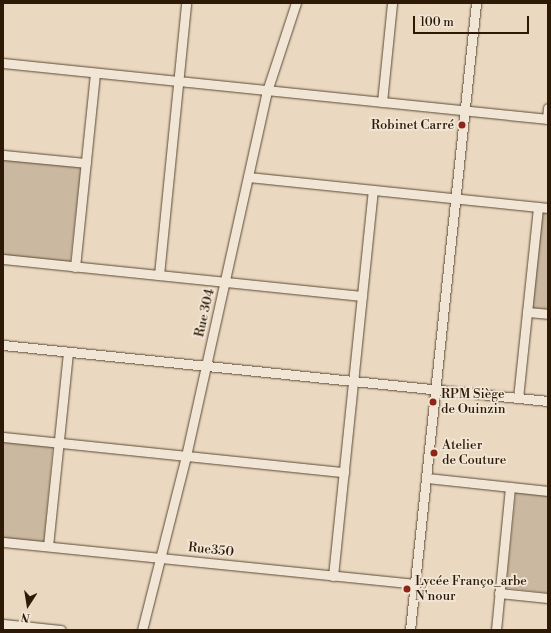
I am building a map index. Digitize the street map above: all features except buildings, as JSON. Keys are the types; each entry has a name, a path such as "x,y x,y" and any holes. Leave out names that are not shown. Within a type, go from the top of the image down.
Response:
{"street":[{"path":"159,275 186,3"},
{"name":"Rue 304","path":"142,630 186,456 267,91 296,3"},
{"path":"382,102 392,3"},
{"path":"410,630 476,3"},
{"path":"3,63 547,119 548,108"},
{"path":"75,267 95,73"},
{"path":"3,155 86,163"},
{"path":"248,177 548,208"},
{"path":"333,576 372,190"},
{"path":"518,398 538,207"},
{"path":"3,259 362,296"},
{"path":"527,312 548,314"},
{"path":"3,346 548,401"},
{"path":"48,546 68,352"},
{"path":"3,437 344,472"},
{"path":"427,478 548,491"},
{"path":"496,630 510,487"},
{"name":"Rue350","path":"3,542 416,584"},
{"path":"499,593 548,598"},
{"path":"3,624 62,630"}],"shaded area":[{"path":"3,158 81,167 70,264 3,257"},
{"path":"543,210 548,211 548,309 532,308"},
{"path":"3,439 53,444 44,542 3,538"},
{"path":"516,491 548,494 548,593 506,588"}],"place":[{"name":"Robinet Carré","path":"462,125"},
{"name":"RPM Siège de Ouinzin","path":"433,402"},
{"name":"Atelier de Couture","path":"434,453"},
{"name":"Lycée Franço_arbe N'nour","path":"407,589"}]}
